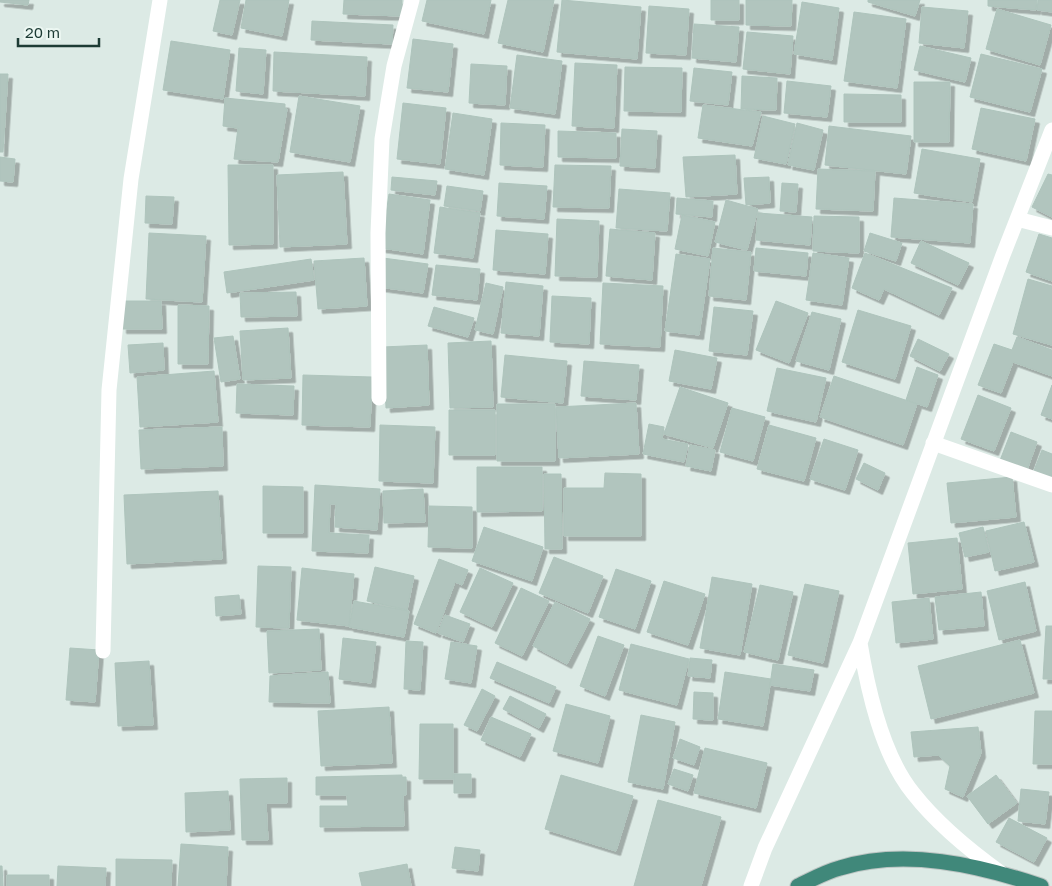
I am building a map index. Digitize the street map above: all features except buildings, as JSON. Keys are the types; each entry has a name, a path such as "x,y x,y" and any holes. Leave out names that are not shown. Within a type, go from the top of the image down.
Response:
{"highway":[{"path":"798,886 840,868 888,859 943,862 1001,873 1041,886"}],"street":[{"path":"103,651 109,390 131,179 160,0"},
{"path":"378,398 378,233 382,138 394,66 412,0"},
{"path":"751,886 765,848 860,643 1016,219 1052,130"},
{"path":"1016,219 1052,228"},
{"path":"933,443 1052,486"},
{"path":"860,643 866,683 878,719 894,760 912,792 938,821 964,845 1001,873"}]}
